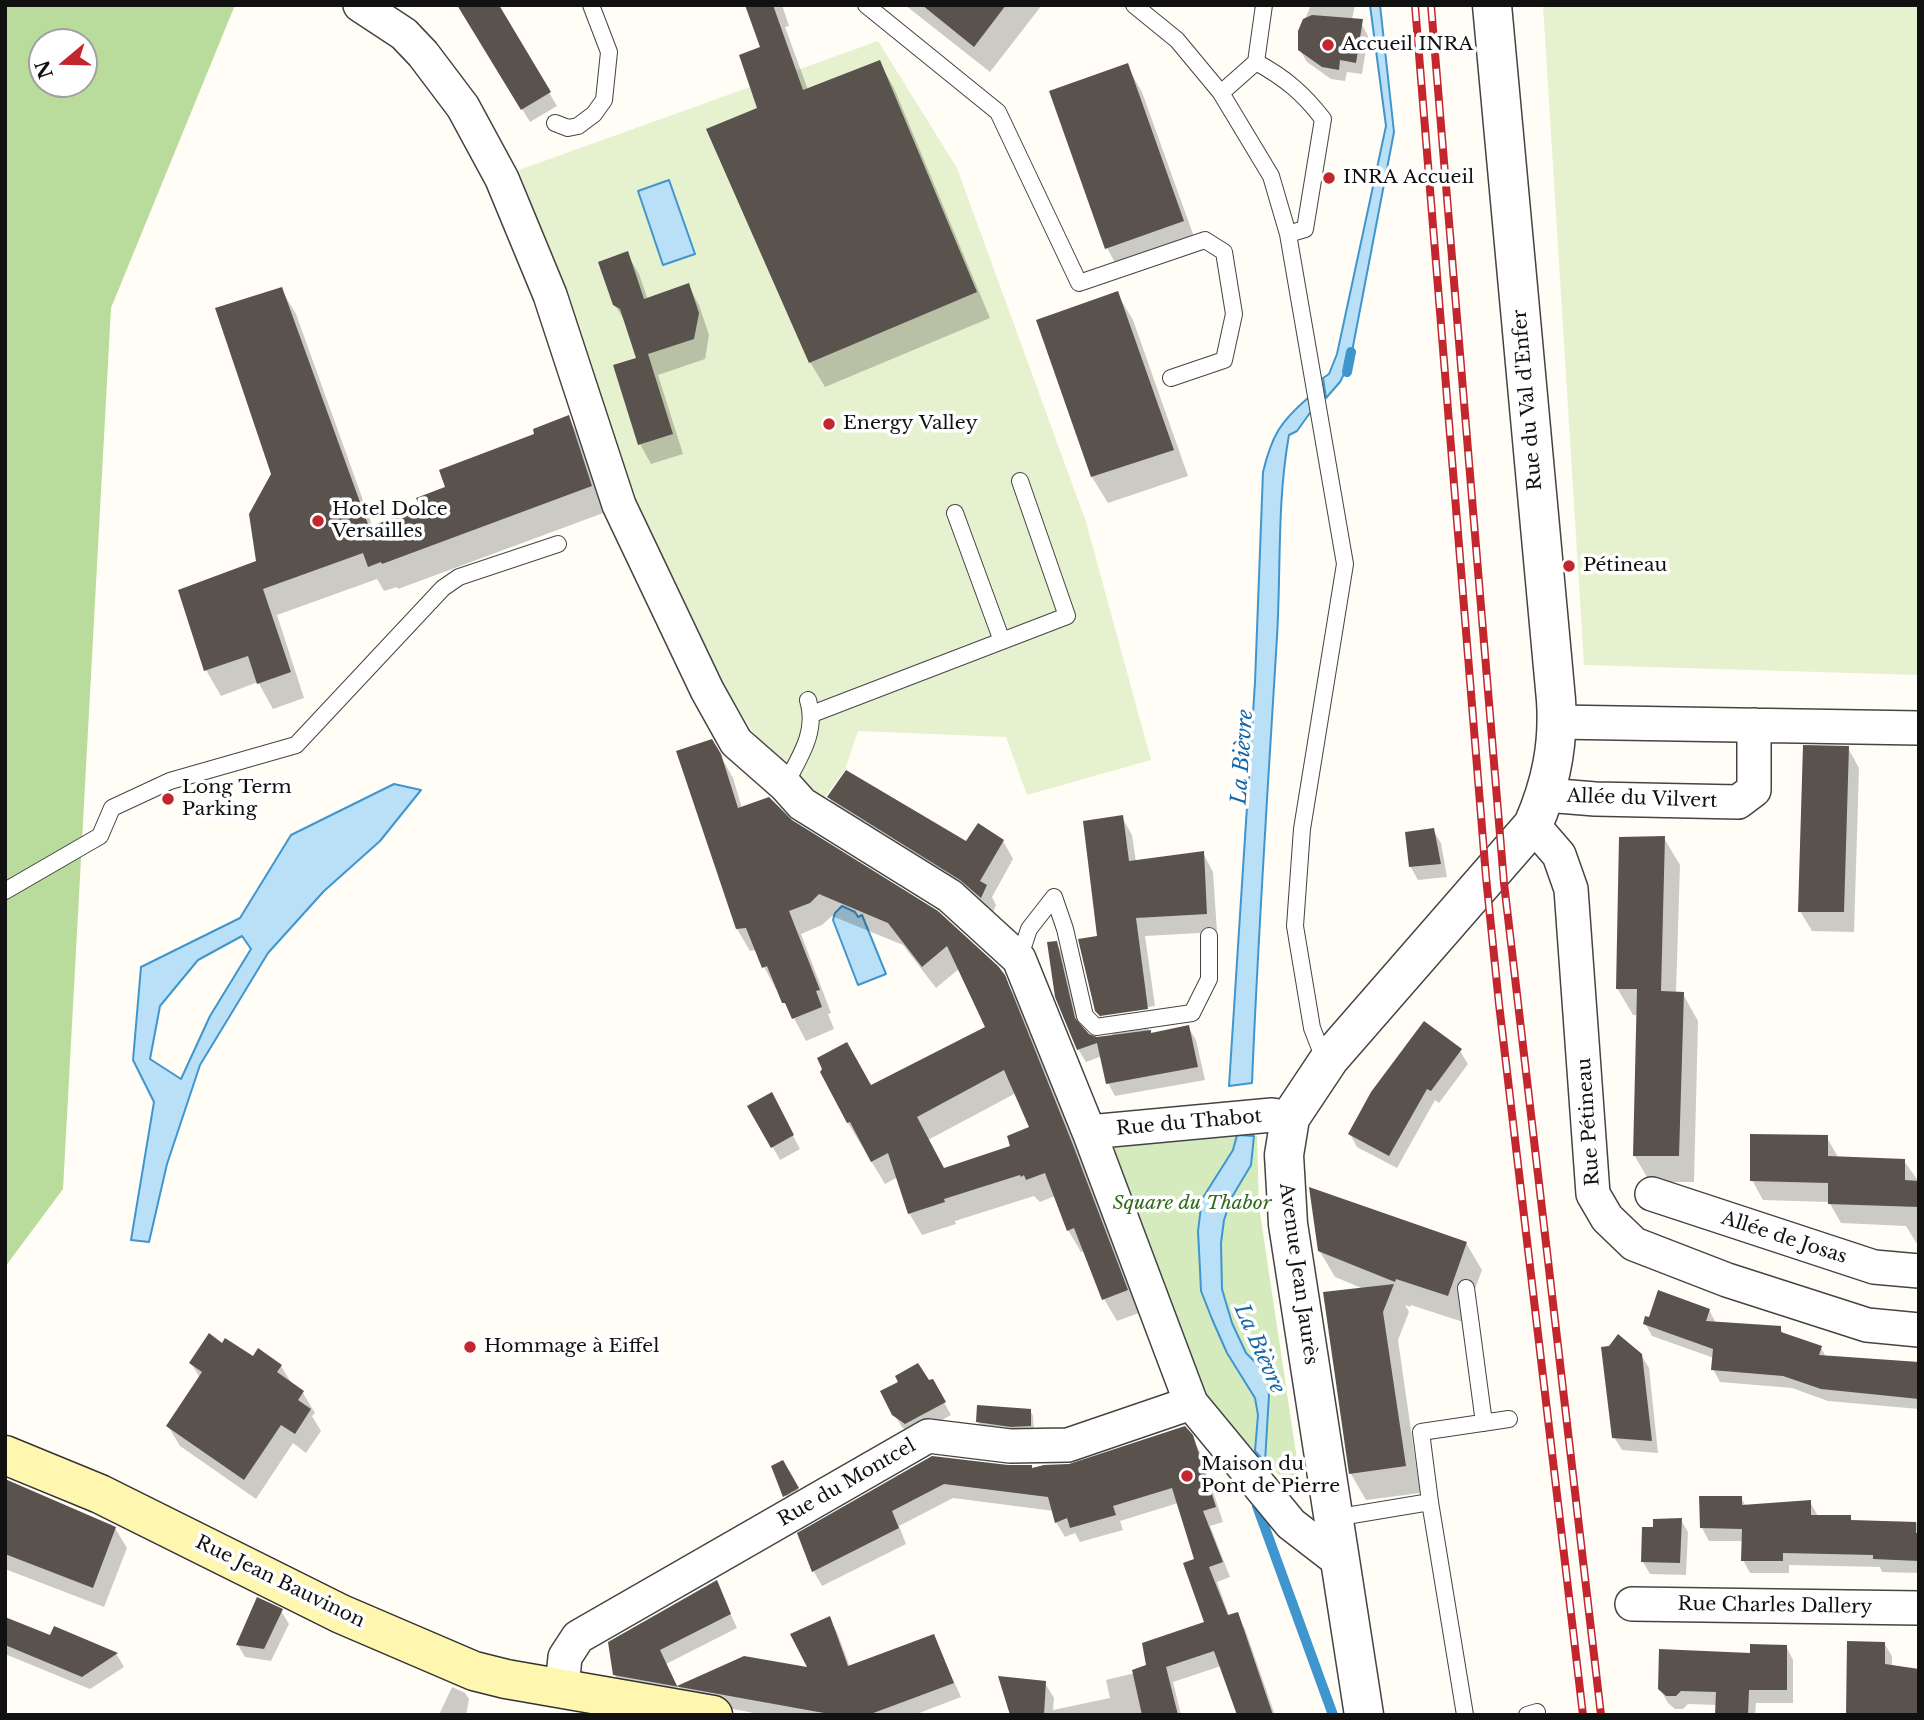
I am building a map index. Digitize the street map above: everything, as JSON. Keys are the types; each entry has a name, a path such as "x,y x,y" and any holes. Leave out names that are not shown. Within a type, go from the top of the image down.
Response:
{"main road":[{"name":"Rue Jean Bauvinon","path":"5,1455 100,1493 341,1614 474,1671 562,1688 610,1707 713,1715"}],"street":[{"path":"360,5 404,34 423,54 463,107 502,179 550,295 619,505 695,666 736,742 785,785 802,804 950,896 1019,958 1089,1132 1191,1403 1291,1524 1339,1561"},
{"name":"Rue du Val d'Enfer","path":"1492,5 1558,722 1555,758 1540,810"},
{"path":"1558,722 1919,728"},
{"name":"Allée du Vilvert","path":"1540,810 1595,799 1738,802 1754,790 1754,725"},
{"name":"Avenue Jean Jaurès","path":"1364,1715 1288,1224 1284,1155 1290,1118 1330,1058 1540,810"},
{"name":"Rue Pétineau","path":"1540,810 1572,889 1593,1194 1607,1219 1634,1244 1727,1280 1867,1325 1919,1330"},
{"name":"Rue du Thabot","path":"1089,1132 1272,1115 1290,1118"},
{"name":"Allée de Josas","path":"1652,1194 1874,1267 1919,1271"},
{"name":"Rue du Montcel","path":"562,1688 565,1657 579,1637 928,1436 1010,1446 1068,1445 1191,1403"},
{"name":"Rue Charles Dallery","path":"1632,1604 1919,1608"}],"lane":[{"path":"555,123 568,128 578,126 594,114 604,100 609,52 591,5"},
{"path":"866,5 998,112 1079,283 1205,240 1224,252 1234,314 1224,360 1171,378"},
{"path":"1134,5 1177,40 1221,93 1271,176 1288,234 1345,564 1302,829 1295,926 1312,1028 1319,1046 1330,1058"},
{"path":"1221,93 1256,62 1264,5"},
{"path":"1256,62 1275,72 1306,97 1323,119 1305,229 1288,234"},
{"path":"785,785 808,740 810,707 1002,641 1067,615 1020,481"},
{"path":"955,513 1002,641"},
{"path":"5,891 100,836 112,808 170,781 296,745 443,588 459,577 558,544"},
{"path":"1019,958 1029,929 1054,897 1065,929 1085,1016 1096,1027 1192,1013 1209,979 1209,936"},
{"path":"1466,1288 1484,1423"},
{"path":"1465,1715 1430,1502 1422,1432 1509,1419"},
{"path":"1332,1518 1430,1502"}],"green space":[{"path":"5,5 235,5 111,308 63,1189 5,1267"},
{"path":"1543,5 1919,5 1919,675 1584,665"},
{"name":"Energy Valley","path":"878,41 957,168 1086,522 1151,760 1027,795 1006,737 858,731 845,770 822,801 756,736 724,687 639,514 519,170"},
{"name":"Square du Thabor","path":"1089,1132 1257,1136 1259,1206 1300,1480 1289,1485 1201,1397"}],"water":[{"path":"1370,5 1380,5 1394,132 1350,362 1340,382 1326,398 1323,378 1329,374 1337,354 1386,126"},
{"path":"669,180 695,254 663,265 638,191"},
{"path":"1309,397 1312,410 1297,431 1289,435 1285,460 1252,1083 1229,1086 1255,682 1263,472 1278,430"},
{"path":"394,784 421,790 380,841 324,891 268,953 200,1065 167,1164 149,1242 131,1240 154,1102 133,1060 141,967 240,918 291,835","holes":["242,936 251,949 210,1016 181,1079 150,1059 160,1006 198,960"]},
{"path":"842,906 855,912 858,917 862,915 886,974 858,985 833,920 835,913"},
{"path":"1237,1135 1254,1136 1251,1165 1232,1197 1224,1220 1221,1243 1222,1289 1232,1323 1246,1353 1267,1374 1269,1395 1265,1462 1255,1451 1258,1415 1255,1398 1227,1353 1201,1291 1198,1231 1202,1199 1233,1150"}],"building":[{"path":"457,5 499,5 551,92 521,110"},
{"path":"745,5 773,5 803,90 880,60 977,292 809,363 706,129 757,108 739,55 760,47"},
{"path":"922,5 1006,5 974,47"},
{"name":"Accueil INRA","path":"1312,15 1363,19 1356,63 1340,60 1339,70 1322,67 1298,50 1298,31 1303,19"},
{"path":"1128,63 1184,221 1105,249 1049,91"},
{"path":"628,251 644,299 689,283 699,313 694,339 648,354 673,434 638,445 613,365 636,358 620,309 613,305 598,262"},
{"path":"282,287 369,527 420,508 416,498 445,487 439,470 534,434 533,429 569,415 592,486 382,564 381,562 368,567 363,553 263,589 291,672 257,684 248,656 204,671 178,590 256,561 249,514 271,474 215,308"},
{"path":"1118,291 1174,450 1091,477 1036,320"},
{"path":"712,739 721,754 738,808 769,797 792,820 938,911 998,966 1005,975 1128,1290 1102,1300 1074,1228 1067,1231 1045,1173 1026,1180 1024,1175 1020,1175 944,1199 945,1202 908,1214 888,1153 871,1162 820,1072 822,1069 817,1058 847,1042 871,1085 985,1027 947,946 922,967 888,923 819,894 810,903 789,911 820,990 816,991 822,1007 792,1019 785,1003 782,1003 767,966 762,968 746,928 736,929 676,751","holes":["1004,1070 1029,1127 1007,1136 1010,1146 944,1168 917,1117"]},
{"path":"1803,745 1849,746 1844,912 1798,912"},
{"path":"846,770 966,841 978,823 1004,840 980,881 987,885 981,898 960,880 827,797"},
{"path":"1123,815 1129,861 1204,851 1207,914 1136,918 1148,1009 1100,1016 1095,1011 1078,939 1097,936 1083,821"},
{"path":"1434,828 1441,864 1409,867 1405,832"},
{"path":"1665,836 1661,991 1684,992 1679,1156 1633,1156 1637,989 1616,989 1619,837"},
{"path":"1057,941 1075,1018 1089,1034 1097,1037 1151,1030 1151,1033 1189,1025 1198,1067 1106,1084 1097,1043 1077,1050 1055,997 1047,942"},
{"path":"1424,1021 1462,1049 1431,1091 1427,1089 1389,1156 1348,1134 1371,1092"},
{"path":"772,1092 794,1135 771,1148 747,1106"},
{"path":"1750,1134 1828,1135 1828,1156 1905,1159 1905,1180 1919,1181 1919,1207 1828,1204 1828,1183 1750,1181"},
{"path":"1309,1187 1467,1242 1448,1296 1396,1279 1395,1282 1318,1251"},
{"path":"1394,1284 1383,1312 1406,1466 1349,1474 1323,1292"},
{"path":"1658,1290 1710,1309 1706,1321 1781,1326 1781,1332 1822,1346 1819,1355 1919,1362 1919,1399 1821,1389 1783,1376 1711,1370 1713,1349 1643,1324 1645,1316 1649,1317"},
{"path":"209,1333 222,1343 225,1338 253,1356 258,1348 282,1365 277,1372 304,1391 298,1400 311,1409 295,1434 281,1425 244,1480 166,1426 202,1372 189,1363"},
{"path":"1618,1334 1642,1354 1652,1441 1612,1438 1601,1347 1609,1346"},
{"path":"918,1363 929,1380 933,1379 946,1402 905,1424 892,1415 880,1391 898,1382 895,1376"},
{"path":"977,1405 1031,1409 1031,1426 1011,1427 976,1422"},
{"path":"1185,1426 1193,1435 1216,1507 1203,1511 1223,1562 1209,1567 1228,1615 1238,1612 1273,1715 1237,1715 1214,1651 1166,1667 1178,1715 1142,1715 1132,1670 1146,1665 1142,1643 1204,1622 1183,1563 1194,1559 1172,1488 1113,1506 1116,1515 1070,1528 1067,1518 1055,1523 1048,1497 944,1484 892,1511 899,1528 812,1572 797,1533 932,1456 1008,1465 1032,1465 1032,1468 1069,1464"},
{"path":"783,1460 799,1488 783,1497 771,1466"},
{"path":"5,1479 116,1527 93,1588 5,1554"},
{"path":"1699,1496 1742,1496 1742,1505 1811,1500 1811,1515 1851,1515 1851,1520 1916,1522 1916,1533 1919,1533 1919,1561 1873,1559 1873,1555 1783,1553 1783,1561 1741,1561 1742,1529 1700,1528"},
{"path":"1682,1518 1680,1563 1641,1562 1642,1527 1653,1527 1653,1519"},
{"path":"717,1580 731,1614 660,1650 677,1686 744,1656 807,1667 790,1634 830,1616 848,1666 934,1634 954,1683 868,1715 835,1715 613,1675 608,1642"},
{"path":"257,1597 283,1609 264,1649 236,1645"},
{"path":"5,1617 50,1635 54,1626 118,1653 82,1677 5,1645"},
{"path":"1847,1641 1885,1642 1885,1664 1919,1669 1919,1715 1846,1715"},
{"path":"1750,1644 1787,1645 1787,1690 1749,1690 1748,1715 1715,1715 1716,1692 1681,1691 1676,1696 1666,1696 1658,1689 1659,1649 1750,1653"},
{"path":"998,1676 1046,1681 1044,1715 1010,1715"}],"waterway":[{"name":"La Bièvre","path":"1347,372 1351,352"},
{"name":"La Bièvre","path":"1257,1506 1333,1715"}],"railway":[{"path":"1415,5 1486,877 1583,1715"},
{"path":"1431,5 1504,883 1601,1715"}],"place":[{"name":"Accueil INRA","path":"1328,45"},
{"name":"INRA Accueil","path":"1329,178"},
{"name":"Energy Valley","path":"829,424"},
{"name":"Hotel Dolce Versailles","path":"318,521"},
{"name":"Pétineau","path":"1569,566"},
{"name":"Long Term Parking","path":"168,799"},
{"name":"Hommage à Eiffel","path":"470,1347"},
{"name":"Maison du Pont de Pierre","path":"1187,1476"}]}
